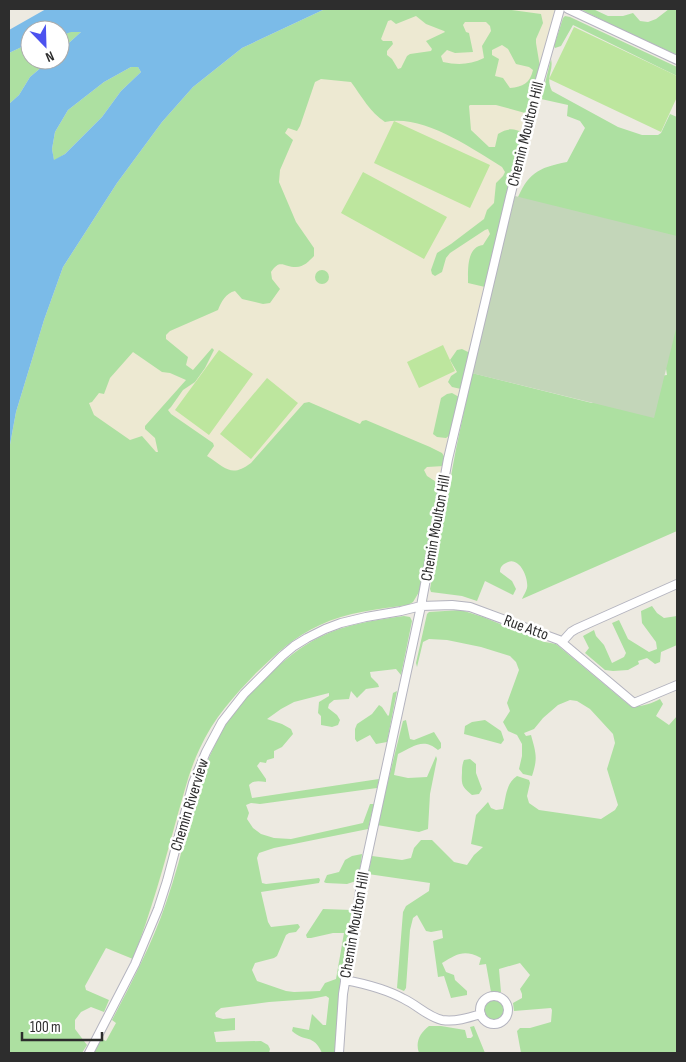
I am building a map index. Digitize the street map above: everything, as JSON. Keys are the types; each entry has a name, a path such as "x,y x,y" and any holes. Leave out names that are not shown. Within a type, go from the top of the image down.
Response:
{"street":[{"name":"Chemin Moulton Hill","path":"339,1053 345,980 361,885 421,606 448,459 524,140 560,9"},
{"path":"568,9 677,60"},
{"name":"Rue Atto","path":"421,606 452,605 470,607 562,642 576,629 677,584"},
{"name":"Chemin Riverview","path":"88,1053 132,970 151,927 167,881 193,783 206,752 231,709 282,656 307,638 341,623 421,606"},
{"path":"562,642 634,703 677,685"},
{"path":"345,980 373,986 393,993 437,1018 457,1020 481,1014"}],"shaded area":[{"path":"325,9 555,9 450,435 419,592 413,602 408,605 347,615 320,625 293,639 241,688 225,707 212,725 199,749 157,890 133,959 106,948 9,450"}],"green space":[{"path":"325,9 504,9 541,14 543,23 536,39 540,67 529,110 525,113 496,105 469,106 471,130 489,147 495,147 498,134 504,131 517,130 523,133 485,287 468,283 468,270 471,254 483,245 490,234 488,229 450,253 446,258 442,272 435,276 431,270 437,253 484,219 487,210 494,203 496,183 505,172 502,167 461,142 431,128 400,121 385,122 371,109 351,82 321,79 315,82 297,131 288,128 285,133 293,140 280,170 279,182 296,222 314,248 314,256 301,266 292,267 280,264 274,268 271,272 272,279 280,289 270,303 263,304 242,299 235,291 226,296 218,310 170,331 166,335 166,339 188,357 186,365 193,370 212,348 214,350 195,382 183,390 168,410 213,443 214,446 207,456 229,470 238,470 251,463 304,403 309,402 360,424 366,420 442,453 445,458 444,466 427,467 424,470 427,476 441,485 419,592 413,602 408,605 352,614 311,629 278,652 240,690 211,727 193,765 146,924 133,959 106,948 85,986 86,990 109,1000 104,1012 91,1007 81,1012 75,1020 75,1029 87,1045 82,1053 9,1053 9,450 16,412 44,320 63,267 117,183 162,122 193,87 242,48","holes":["416,16 426,24 445,32 426,41 432,49 431,51 410,54 401,68 398,69 387,55 387,51 393,44 392,41 383,41 381,39 388,21 391,20 396,24","465,22 486,22 490,26 491,31 482,46 484,58 464,64 443,62 441,56 447,50 455,53 473,52 469,33 466,32 463,25","502,45 508,49 516,64 533,70 528,81 519,87 510,88 503,78 495,76 499,59 492,55 492,50","133,352 162,372 170,373 186,380 145,426 145,429 155,438 158,452 142,436 130,440 94,415 89,403 99,393 104,394 110,378"]},
{"path":"580,9 593,9 608,16 623,16 633,13 640,21 648,22 656,19 669,9 677,9 677,55 618,28"},
{"path":"565,16 677,67 677,76 573,25 561,46 555,48 554,46"},
{"path":"574,27 677,76 677,97 661,132 549,79"},
{"path":"70,32 81,32 70,42"},
{"path":"20,48 20,70 38,70 30,77 19,95 9,104 9,53"},
{"path":"551,59 549,82 552,91 618,127 642,135 658,135 661,133 670,114 677,117 677,245 516,202 525,184 535,173 567,162 585,128 580,121 567,116 568,105 541,99"},
{"path":"131,67 138,67 141,72 121,91 102,117 65,154 54,161 52,149 55,132 68,110 104,82"},
{"path":"394,121 490,165 470,208 374,163"},
{"path":"363,172 447,217 424,259 341,213"},
{"path":"515,196 677,236 677,325 654,418 471,373"},
{"path":"319,270 325,270 329,277 325,284 319,284 315,280 315,274"},
{"path":"677,325 677,531 522,599 527,588 525,574 519,565 511,561 502,565 500,572 512,581 516,589 513,595 485,581 477,601 462,596 431,592 430,589 456,449 472,373 592,403 606,394 667,375 660,330"},
{"path":"443,345 455,371 419,388 407,362"},
{"path":"462,349 470,353 461,389 452,387 448,382 451,376 457,372 450,360 457,350"},
{"path":"219,350 253,374 209,435 175,410"},
{"path":"267,378 298,403 251,459 220,434"},
{"path":"452,393 459,397 450,435 446,438 437,437 433,434 441,398"},
{"path":"652,606 664,618 677,616 677,645 661,652 660,662 655,664 647,658 638,661 639,664 628,670 613,671 605,670 585,653 589,648 583,636 594,630 596,636 604,645 612,663 624,657 626,653 612,623 619,620 628,639 649,652 657,649 656,642 642,623 641,611"},
{"path":"461,610 545,642 556,644 629,705 645,705 660,699 663,704 656,716 669,725 677,716 677,1053 521,1053 517,1031 520,1028 530,1028 551,1022 551,1008 514,1011 513,1003 522,998 520,989 530,975 520,963 499,969 501,992 491,992 486,964 479,965 481,958 475,955 461,954 442,963 446,972 454,975 455,980 467,991 467,995 451,998 444,976 438,977 433,941 443,938 442,930 426,931 417,915 413,918 410,930 406,988 404,991 397,988 403,912 406,906 429,891 430,883 368,874 372,856 402,860 411,858 414,848 421,840 432,840 454,862 467,865 483,847 471,844 476,815 488,802 491,808 496,810 503,809 509,786 517,776 529,780 527,796 529,803 539,810 601,819 615,810 618,805 607,769 615,743 613,734 590,709 577,701 570,700 558,705 534,729 524,733 526,736 531,735 536,760 532,776 523,774 519,769 522,744 517,735 508,731 503,722 510,711 507,703 519,670 516,662 510,656 481,647 447,640 429,639 423,642 417,667 416,663 427,614 429,612"},
{"path":"404,616 410,617 412,621 401,675 396,669 370,672 371,677 379,687 366,689 357,698 351,691 349,699 334,700 329,704 328,708 340,720 338,725 332,727 321,725 321,716 318,713 319,702 329,696 329,693 294,702 267,719 291,729 293,734 282,747 274,751 274,758 267,760 266,763 260,762 257,766 266,782 259,781 249,785 252,798 379,779 377,788 246,805 249,813 247,819 253,828 261,834 274,838 291,839 363,823 370,804 374,804 368,829 274,848 259,853 257,858 262,883 319,878 320,880 319,883 261,892 268,922 271,927 298,924 300,927 296,932 286,935 277,956 255,963 252,970 257,981 286,991 320,991 325,983 336,979 344,933 333,933 311,938 307,938 306,935 323,909 352,910 353,912 341,983 336,1053 322,1053 312,1040 301,1037 292,1031 293,1027 309,1030 312,1014 323,1025 326,1025 329,998 326,996 221,1008 215,1013 216,1017 223,1019 235,1018 235,1030 214,1032 216,1042 261,1041 268,1045 269,1053 93,1053 100,1038 106,1041 116,1023 112,1020 154,933 175,873 198,786 217,741 232,715 267,676 307,644 350,626"},
{"path":"397,691 387,742 376,744 370,735 357,742 355,739 355,729 357,724 372,714 379,705 388,716 393,693"},
{"path":"406,720 410,739 414,740 434,732 441,743 441,748 438,750 428,744 418,744 398,754 394,775 408,778 427,777 436,756 437,759 430,794 428,829 419,832 377,825 403,721"},
{"path":"485,720 501,731 504,740 501,744 464,734 465,726 472,722"},
{"path":"470,759 476,764 476,773 482,789 479,794 472,795 462,784 463,762"},
{"path":"362,854 359,880 347,884 324,882 327,875 339,872 345,860"},
{"path":"494,1000 502,1003 505,1011 502,1019 494,1022 486,1019 483,1011 486,1003"},
{"path":"429,1026 465,1030 467,1038 471,1038 473,1036 470,1027 474,1026 485,1053 419,1053 419,1038"}],"water":[{"path":"46,9 325,9 242,48 193,87 162,122 117,183 63,267 44,320 16,412 9,450 9,104 19,95 30,77 38,70 70,70 70,42 81,32 71,32 70,20 27,20","holes":["131,67 138,67 141,72 121,91 102,117 65,154 54,160 52,149 55,132 68,110 104,82"]},
{"path":"20,24 20,48 9,53 9,30"}]}
